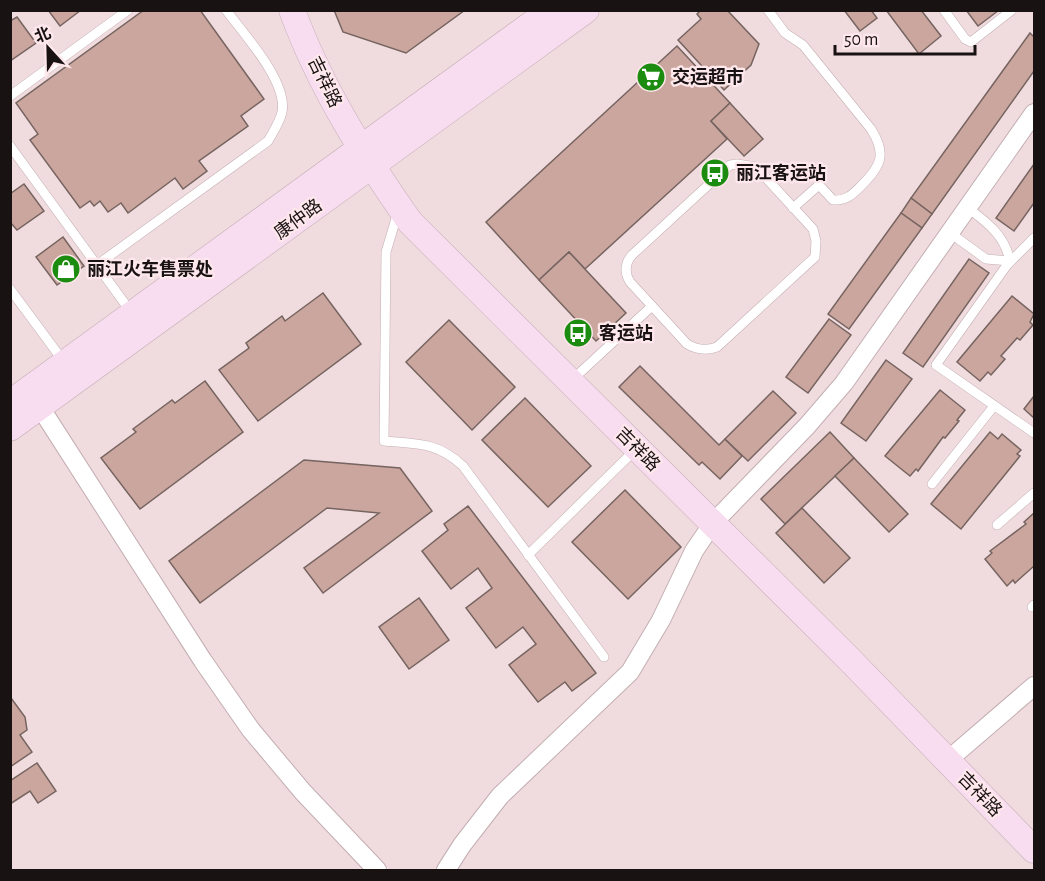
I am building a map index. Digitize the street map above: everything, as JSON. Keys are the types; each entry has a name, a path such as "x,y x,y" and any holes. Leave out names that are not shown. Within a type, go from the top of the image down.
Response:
{"main road":[{"name":"吉祥路","path":"292,10 317,68 366,157 410,222 713,523 1035,850"},
{"name":"康仲路","path":"10,428 366,157 551,10"},
{"name":"康仲路","path":"10,403 133,314 586,10"}],"street":[{"path":"446,870 479,821 501,796 630,672 661,620 694,550 713,523 807,426 844,383 1035,113"},
{"path":"40,407 203,662 251,730 303,792 377,870"},
{"path":"948,760 1035,686"}],"lane":[{"path":"10,96 128,10"},
{"path":"97,265 268,141 280,120 283,104 281,90 273,74 226,10"},
{"path":"768,10 785,33 803,45 871,129 876,136 880,153 878,169 851,196 842,200 833,200 819,184 793,208"},
{"path":"944,10 964,39 971,42 1012,10"},
{"path":"10,146 133,314"},
{"path":"744,164 756,167 813,229 816,241 815,257 717,347 704,350 687,344 652,306 627,278 625,269 629,259 730,165 744,164"},
{"path":"399,207 386,252 384,441 432,446 456,459 604,657"},
{"path":"968,208 994,228 1003,240 1010,261"},
{"path":"950,233 986,259 1010,261"},
{"path":"1035,238 1010,261 936,366 1035,433"},
{"path":"10,290 65,363"},
{"path":"570,381 652,306"},
{"path":"932,484 994,406"},
{"path":"528,555 637,448"},
{"path":"997,525 1035,493"}],"building":[{"path":"48,10 81,10 60,26"},
{"path":"144,10 200,10 264,99 241,116 248,126 199,161 207,171 183,189 175,178 128,213 121,203 108,212 100,201 94,206 90,201 80,208 30,140 38,134 16,103"},
{"path":"334,10 465,10 406,53 343,32"},
{"path":"701,10 727,10 759,44 751,65 724,90 678,40 701,19 697,14"},
{"path":"844,10 871,10 877,18 860,31"},
{"path":"886,10 921,10 941,36 919,54"},
{"path":"966,10 999,10 978,26"},
{"path":"17,17 36,43 10,61 10,21"},
{"path":"1030,33 1034,37 1034,71 932,214 911,198"},
{"path":"677,46 730,103 711,121 727,139 585,269 569,252 539,280 486,222"},
{"path":"730,103 763,139 744,156 711,121"},
{"path":"1034,164 1034,203 1014,231 996,218"},
{"path":"24,184 44,211 17,230 10,222 10,194"},
{"path":"911,198 932,214 922,228 901,213"},
{"path":"901,213 922,228 849,329 828,314"},
{"path":"63,237 84,266 57,285 36,257"},
{"path":"569,252 626,313 596,341 539,280"},
{"path":"969,259 989,273 923,367 903,353"},
{"path":"323,293 361,344 258,421 219,370 249,348 246,343 282,316 285,321"},
{"path":"1012,296 1034,314 1030,322 1033,325 1001,356 1005,359 991,375 988,372 980,381 957,362"},
{"path":"829,319 851,335 808,393 786,377"},
{"path":"449,320 515,387 472,430 406,362"},
{"path":"886,360 912,379 866,441 841,423"},
{"path":"640,366 719,445 725,439 742,456 720,479 702,462 699,465 619,387"},
{"path":"205,381 243,432 140,509 101,458 136,432 133,429 172,400 175,403"},
{"path":"940,390 965,410 957,420 959,421 945,438 943,437 918,471 916,469 910,476 885,456"},
{"path":"773,391 796,413 748,461 725,439"},
{"path":"1034,396 1034,418 1024,409"},
{"path":"525,398 591,466 548,507 482,440"},
{"path":"830,432 854,458 785,524 761,499"},
{"path":"990,432 998,439 1002,434 1021,450 1017,454 1020,456 961,529 931,504"},
{"path":"854,458 908,514 889,532 835,476"},
{"path":"304,460 400,468 432,511 323,593 304,568 379,513 327,508 200,603 169,561"},
{"path":"625,490 681,547 628,599 572,542"},
{"path":"468,506 596,673 572,691 565,682 538,702 509,665 536,644 523,627 496,648 466,608 492,588 478,568 451,589 422,551 448,530 444,524"},
{"path":"802,508 850,558 824,583 776,533"},
{"path":"1034,513 1034,566 1015,583 1013,580 1007,586 985,559 992,553 990,551 1026,524 1024,522"},
{"path":"419,598 449,640 409,669 379,627"},
{"path":"11,698 25,717 27,730 20,735 32,752 10,767"},
{"path":"37,763 56,791 38,803 30,791 10,804 10,781"}],"place":[{"name":"交运超市","path":"651,77"},
{"name":"丽江客运站","path":"715,173"},
{"name":"丽江火车售票处","path":"66,269"},
{"name":"客运站","path":"578,333"}]}
